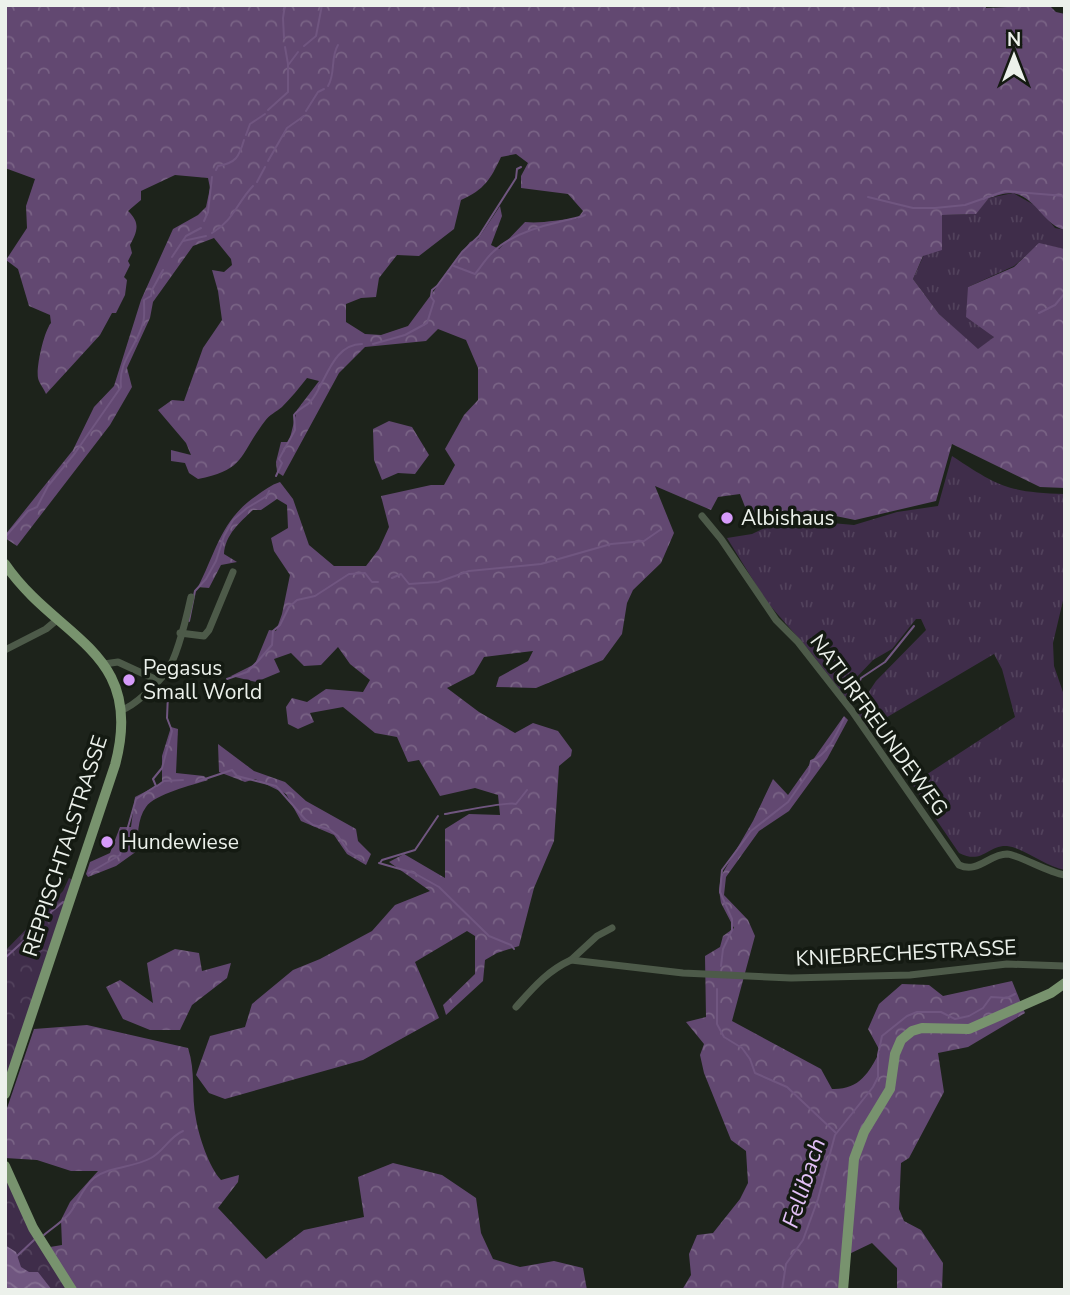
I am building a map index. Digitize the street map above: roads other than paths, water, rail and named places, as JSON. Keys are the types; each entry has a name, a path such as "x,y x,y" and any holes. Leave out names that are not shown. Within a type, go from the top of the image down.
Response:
{"main road":[{"name":"REPPISCHTALSTRASSE","path":"5,564 34,597 104,664 115,687 121,710 121,735 115,765 5,1094"},
{"path":"843,1290 856,1151 864,1132 885,1100 891,1085 896,1049 901,1040 912,1031 927,1027 970,1029 1051,993 1065,983"},
{"path":"5,1166 29,1221 72,1290"}],"street":[{"name":"NATURFREUNDEWEG","path":"702,516 721,538 776,620 798,642 852,711 960,865 970,868 998,856 1009,855 1043,870 1065,875"},
{"path":"180,633 204,636 233,572"},
{"path":"121,710 129,708 144,696 167,672 191,597"},
{"path":"5,650 46,629 58,619"},
{"path":"104,664 118,662 157,680"},
{"path":"516,1007 541,978 555,967 571,960 597,936 612,928"},
{"name":"KNIEBRECHESTRASSE","path":"571,960 683,973 791,978 910,975 1007,964 1065,965"}],"water":[{"path":"5,1245 16,1252 21,1267 29,1272 38,1272 52,1290 5,1290"}],"waterway":[{"path":"284,38 285,5"},
{"path":"304,46 316,36 322,5"},
{"path":"328,86 338,45"},
{"path":"268,110 288,92 285,47"},
{"path":"289,64 298,52"},
{"path":"306,111 318,92 324,89"},
{"path":"246,135 250,124 265,114"},
{"path":"268,161 287,128 304,116"},
{"path":"216,170 218,166 236,158 244,140"},
{"path":"257,182 265,167"},
{"path":"373,344 405,335 427,323 434,301 431,297 432,290 462,252 479,236 516,178 517,169 521,167"},
{"path":"204,221 208,212 212,177"},
{"path":"212,233 230,217 253,186"},
{"path":"868,197 913,208 935,208 965,205 1005,191 1065,196"},
{"path":"454,266 475,274 493,252 515,237 585,215"},
{"path":"172,257 186,236 201,228"},
{"path":"183,241 206,236"},
{"path":"5,537 28,511 37,507 48,486 75,453 121,387 122,370 143,323 144,300 151,296 163,270"},
{"path":"1039,313 1055,305 1065,293"},
{"path":"276,476 282,463 279,459 295,430 294,415 311,401 343,350 362,344"},
{"path":"189,621 195,591 206,579 216,561 224,536 233,520 267,496 269,491"},
{"path":"392,578 401,574 409,584 438,582 469,571 541,564 611,544 644,541 660,530"},
{"path":"227,679 247,672 258,661 272,645 273,631 297,600 315,596 349,574 365,573 372,582 378,582"},
{"path":"851,704 861,678 885,662 914,626"},
{"path":"89,873 120,855 136,799 156,786 153,779 162,768 172,731 167,718 168,694 180,688"},
{"path":"721,966 723,949 732,930 732,919 720,892 722,870 751,831 788,802 809,772 811,761 827,749 844,718"},
{"path":"196,782 232,770 237,776 276,786 305,819 313,825 329,829 338,836 348,851 361,859"},
{"path":"157,786 164,781 183,780"},
{"path":"445,814 493,805 516,804 527,790"},
{"path":"380,863 382,860 415,850 438,816"},
{"path":"379,863 414,873 439,887 489,936 511,945 514,949"},
{"path":"5,958 28,937 32,937 43,921 63,902"},
{"path":"717,989 717,1024 724,1037 742,1048 755,1073 787,1087 836,1133"},
{"name":"Fellibach","path":"782,1290 786,1264 803,1240 818,1199 835,1135 878,1077 878,1055 882,1036 907,1016 917,1012 941,1012 955,1019 969,1016 983,1008 991,997 1007,998 1015,994"},
{"path":"44,1235 69,1214 94,1178 107,1171 151,1158 183,1131"},
{"path":"17,1256 34,1240"}],"place":[{"name":"Albishaus","path":"727,518"},
{"name":"Pegasus Small World","path":"129,680"},
{"name":"Hundewiese","path":"107,842"}]}
